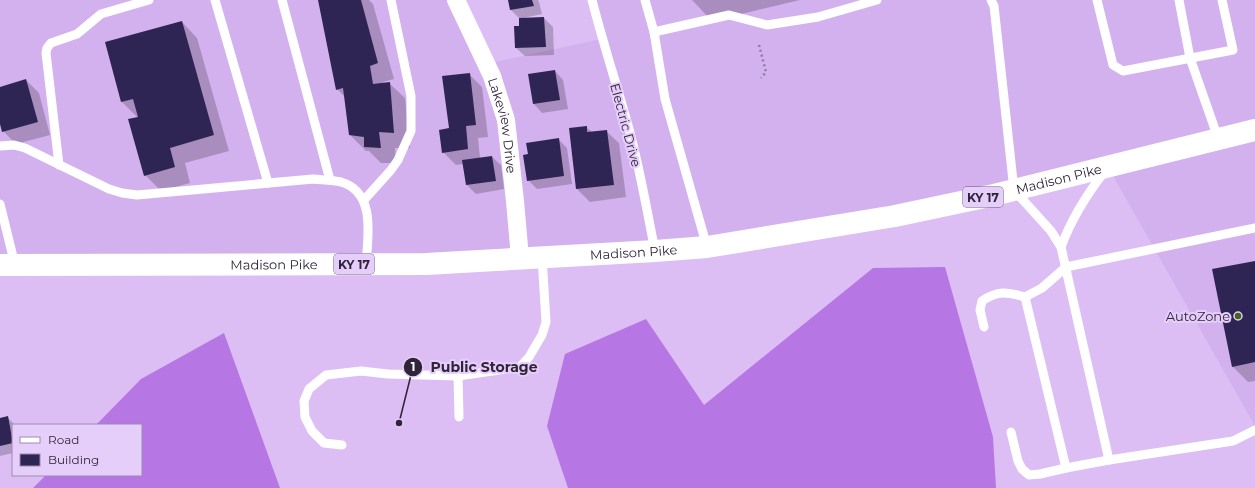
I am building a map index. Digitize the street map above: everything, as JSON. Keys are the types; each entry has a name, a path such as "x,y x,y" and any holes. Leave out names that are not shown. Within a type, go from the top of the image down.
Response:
{"main road":[{"name":"Madison Pike","path":"8,265 426,264 707,247 894,216 1014,190 1255,130"}],"street":[{"name":"Lakeview Drive","path":"456,0 492,76 506,120 516,201 520,258"}],"lane":[{"path":"59,165 46,53 47,48 54,41 77,34 101,14 148,0"},
{"path":"215,0 268,183"},
{"path":"282,0 330,180"},
{"path":"364,200 398,160 411,131 411,96 391,0"},
{"name":"Electric Drive","path":"592,0 602,40 629,130 654,251"},
{"path":"646,0 654,32 665,99 707,247"},
{"path":"654,32 729,15 767,26 818,17 877,0"},
{"path":"992,0 994,6 1014,190 1051,231 1061,247 1109,460"},
{"path":"1097,0 1113,65 1123,71 1233,50 1222,0"},
{"path":"1179,0 1190,58 1218,138"},
{"path":"0,146 14,145 25,148 109,189 137,195 313,179 330,180 342,183 354,189 364,200 368,226 366,264"},
{"path":"1061,247 1068,228 1098,180 1108,167"},
{"path":"0,204 8,265"},
{"path":"984,327 980,310 982,301 992,294 1009,293 1024,297 1042,288 1066,267 1255,228"},
{"path":"342,445 324,443 312,431 305,417 304,401 308,388 326,375 361,372 458,376 520,368 529,357 542,335 546,322 542,257"},
{"path":"1024,297 1066,468"},
{"path":"458,376 459,417"},
{"path":"1011,432 1018,461 1022,469 1029,475 1109,460 1233,441 1255,430"}],"path":[{"path":"759,45 766,72 761,78"}],"shaded area":[{"path":"0,0 456,0 486,64 601,39 592,0 1255,0 1255,426 1108,167 707,247 0,265"},
{"path":"945,267 993,437 996,488 568,488 547,426 565,354 646,319 704,405 873,268"},
{"path":"224,333 280,488 33,488 45,476 142,476 142,424 97,424 141,379"}],"building":[{"path":"318,0 361,0 378,63 370,66 373,84 390,82 394,133 379,132 381,148 364,147 364,137 349,135 343,88 336,90"},
{"path":"508,0 532,0 534,6 510,10"},
{"path":"544,17 546,47 515,48 514,26 519,26 519,18"},
{"path":"182,21 214,135 170,148 175,167 144,176 128,119 138,117 133,99 121,102 105,42"},
{"path":"555,70 560,100 533,104 528,74"},
{"path":"470,73 476,125 466,126 468,149 442,153 439,130 449,128 442,76"},
{"path":"26,79 38,122 2,132 0,124 0,87"},
{"path":"587,126 587,132 607,130 614,185 576,189 569,128"},
{"path":"559,138 564,176 527,181 523,155 528,154 526,143"},
{"path":"492,156 496,181 466,185 462,160"},
{"name":"AutoZone","path":"1255,261 1255,362 1232,367 1212,269"},
{"path":"8,416 12,443 0,446 0,418"}],"place":[{"name":"AutoZone","path":"1238,316"},
{"name":"Public Storage","path":"399,423"}]}
